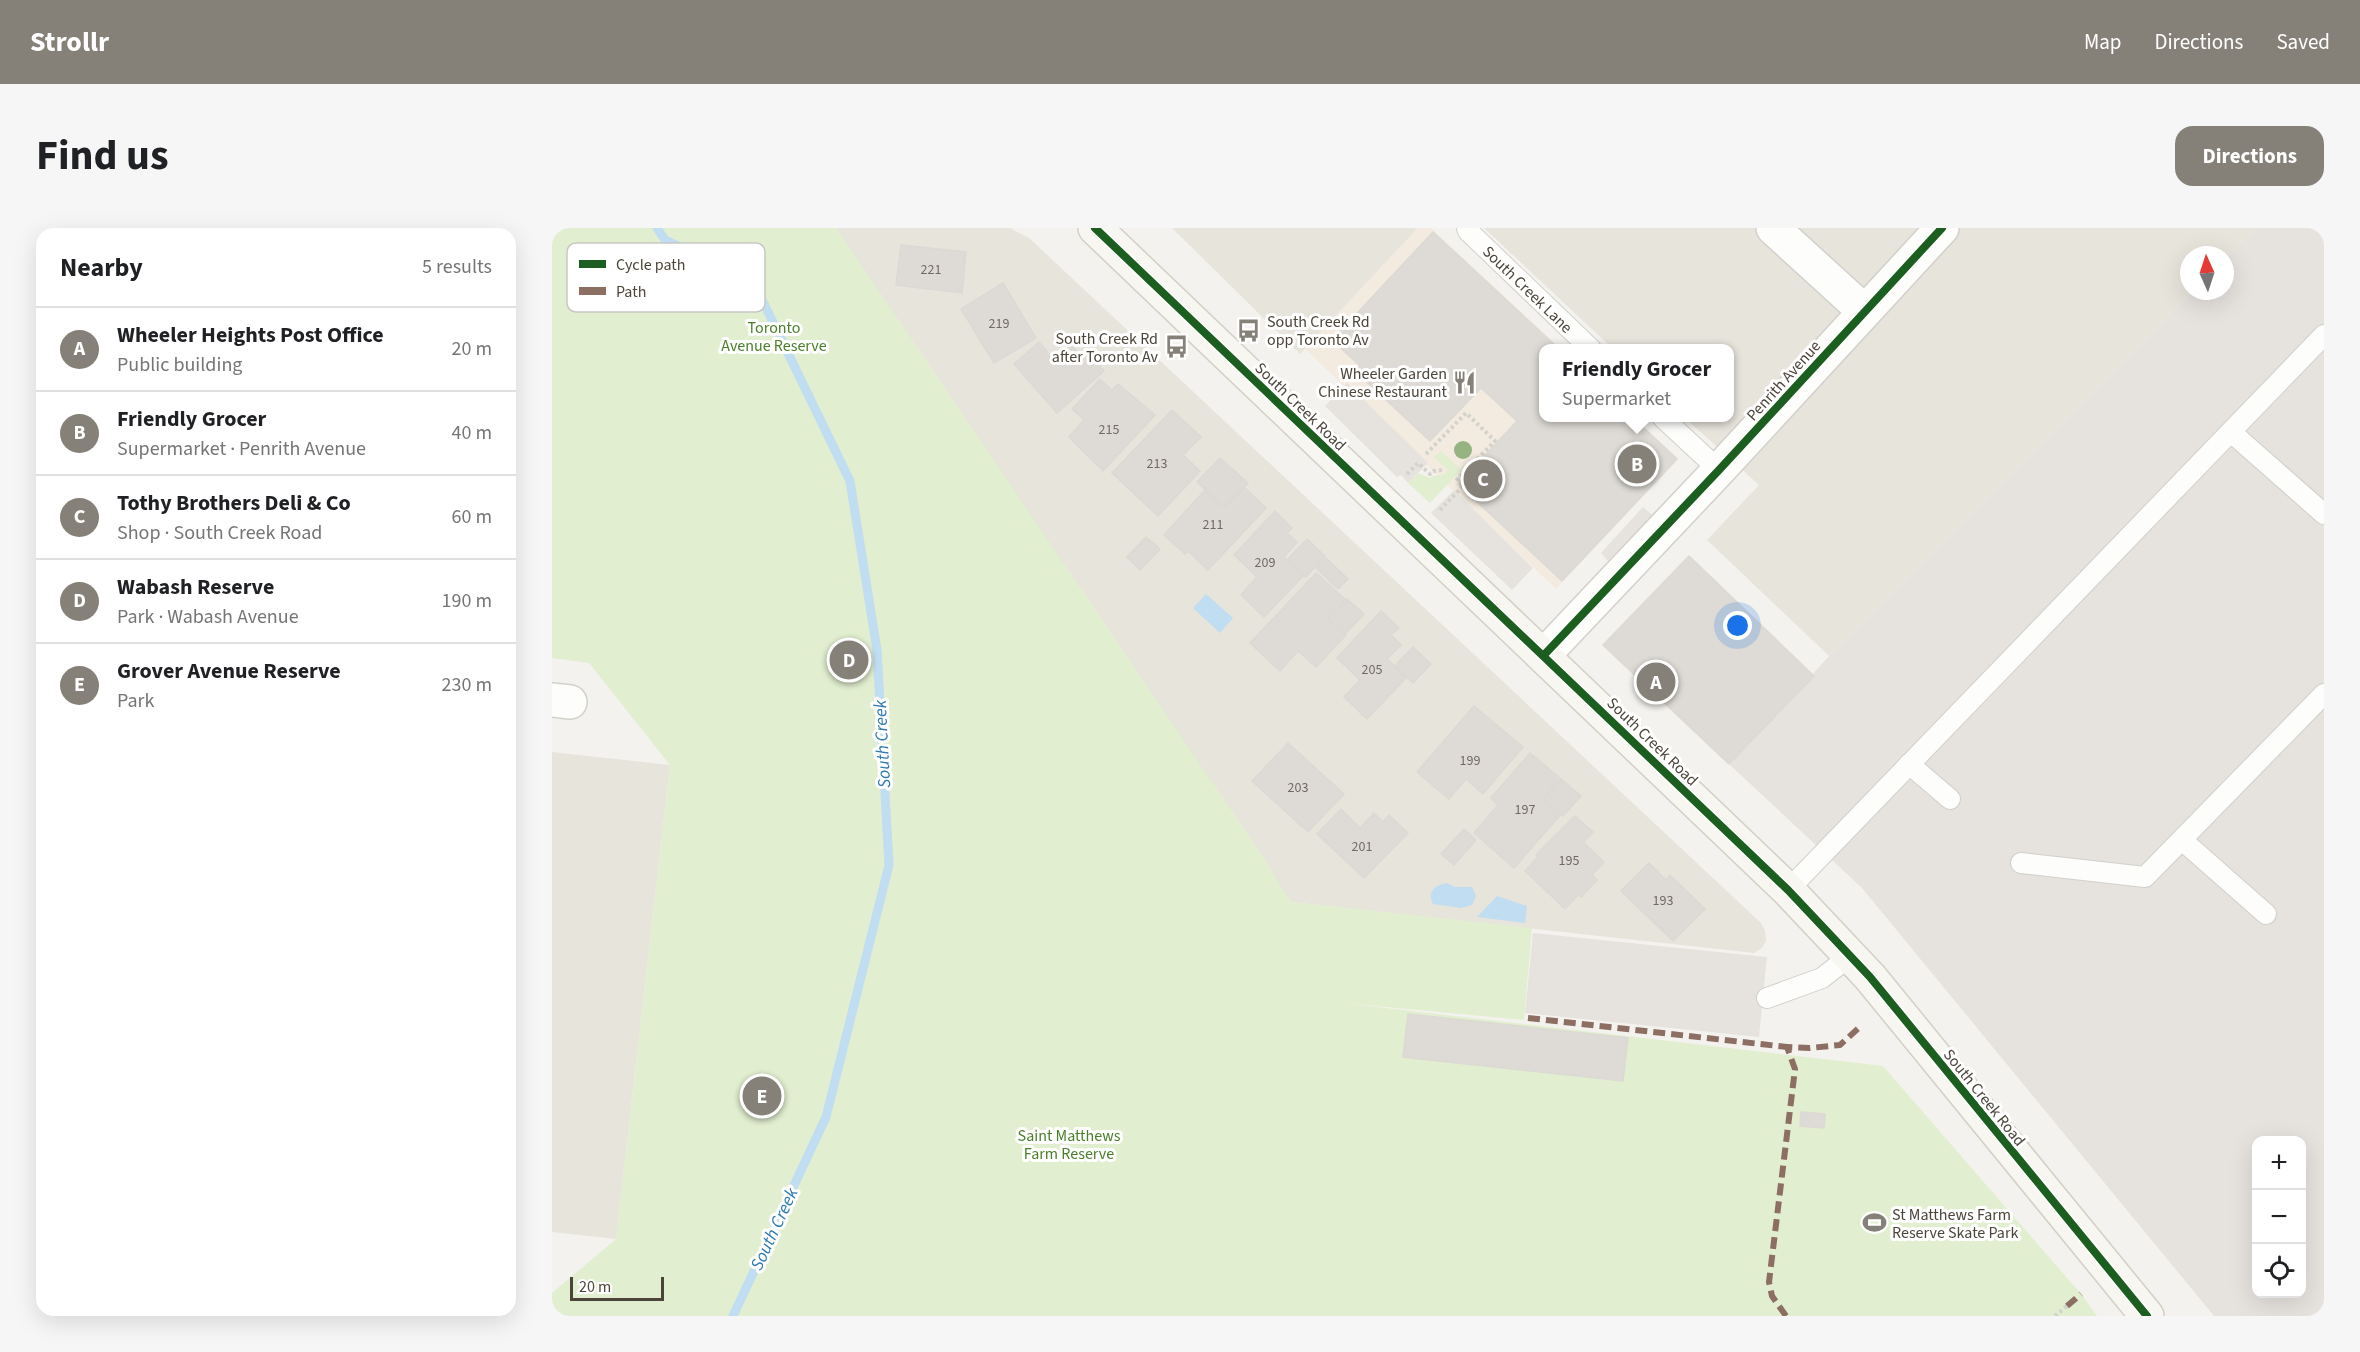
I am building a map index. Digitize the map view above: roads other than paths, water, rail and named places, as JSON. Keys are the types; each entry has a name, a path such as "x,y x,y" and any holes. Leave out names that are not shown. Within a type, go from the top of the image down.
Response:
{"street":[{"name":"South Creek Road","path":"1095,228 1788,890 1870,977 2147,1316"},
{"path":"1773,228 1864,311"},
{"name":"Penrith Avenue","path":"1544,655 1719,470 1942,228"}],"lane":[{"name":"South Creek Lane","path":"1467,228 1467,231 1587,344"},
{"path":"1788,890 2324,335"},
{"path":"1668,422 1719,470"},
{"path":"2231,432 2324,514"},
{"path":"2021,863 2145,878 2324,694"},
{"path":"1909,764 1950,799"},
{"path":"2182,840 2266,914"},
{"path":"1767,998 1822,978 1850,956"}],"water":[{"path":"1206,594 1233,618 1220,633 1193,608"},
{"path":"1447,883 1455,887 1472,887 1476,896 1472,905 1461,908 1433,904 1431,896 1433,890"},
{"path":"1497,896 1527,906 1525,923 1477,917"}],"waterway":[{"name":"South Creek","path":"657,228 665,240 672,243"},
{"name":"South Creek","path":"733,1316 826,1117 889,865 877,650 850,481 765,306"}],"place":[{"name":"South Creek Rd opp Toronto Av","path":"1249,330"},
{"name":"South Creek Rd after Toronto Av","path":"1176,347"},
{"name":"Wheeler Garden Chinese Restaurant","path":"1465,382"},
{"name":"Friendly Grocer","path":"1637,464"},
{"name":"Tothy Brothers Deli & Co","path":"1483,479"},
{"name":"Wabash Reserve","path":"849,660"},
{"name":"Wheeler Heights Post Office","path":"1656,682"},
{"name":"Grover Avenue Reserve","path":"762,1096"},
{"name":"St Matthews Farm Reserve Skate Park","path":"1874,1223"}],"park label":[{"name":"Toronto Avenue Reserve","path":"774,336"},
{"name":"Saint Matthews Farm Reserve","path":"1069,1144"}]}
